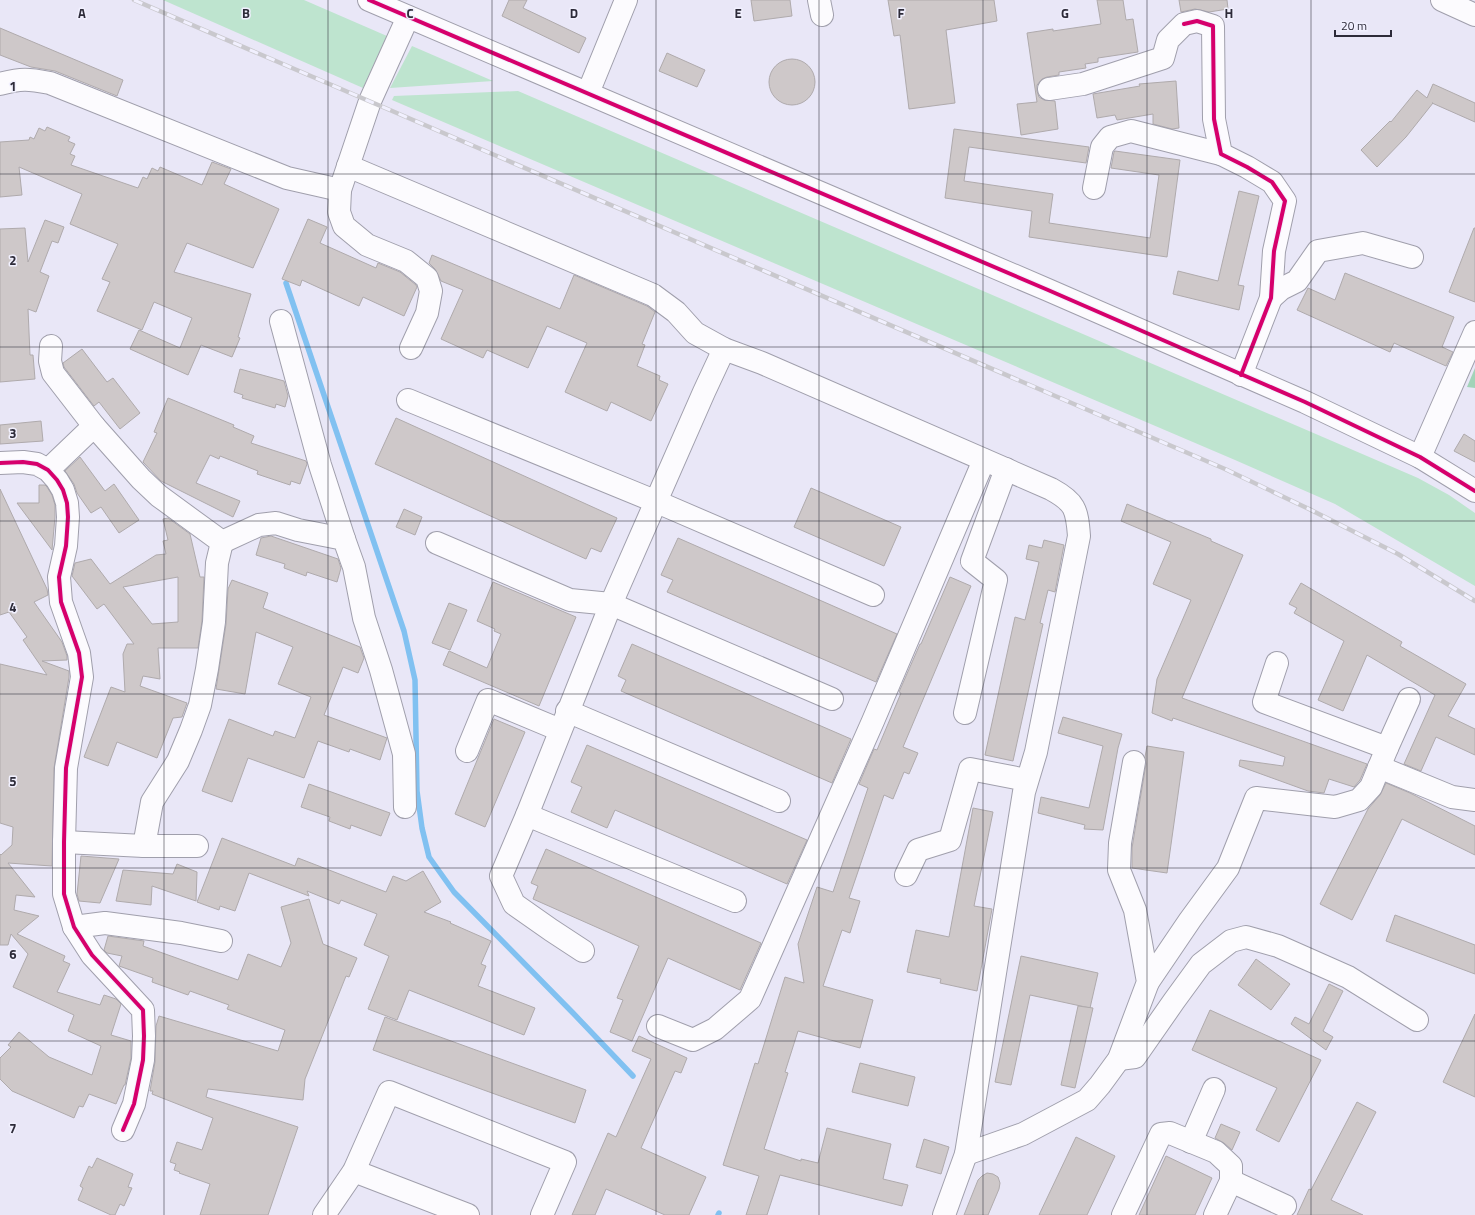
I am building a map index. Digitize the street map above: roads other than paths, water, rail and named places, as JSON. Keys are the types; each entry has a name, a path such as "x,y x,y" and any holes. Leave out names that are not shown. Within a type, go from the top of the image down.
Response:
{"street":[{"path":"369,0 1048,290 1305,402 1420,457 1475,491"},
{"path":"588,93 626,0"},
{"path":"1442,0 1475,15"},
{"path":"408,17 370,101 340,190 339,212 344,226 367,245 406,261 427,278 430,291 427,313 411,348"},
{"path":"1049,89 1083,84 1163,58 1168,40 1184,24 1197,21 1213,26 1214,119 1221,154"},
{"path":"0,84 18,79 32,79 50,83 281,175 340,190"},
{"path":"1094,188 1102,147 1110,137 1131,130 1221,154 1272,182 1285,201 1274,251 1271,298 1241,375"},
{"path":"348,166 653,294 676,312 695,333 724,349 762,363 1051,489 1067,498 1075,509 1080,536 1036,752 1024,792 966,1154 944,1215"},
{"path":"1271,298 1281,290 1297,281 1318,251 1363,243 1412,257"},
{"path":"281,321 320,465 354,567 364,618 385,685 404,754 405,808"},
{"path":"1420,457 1475,332"},
{"path":"51,346 50,361 53,373 94,426 159,496 222,542"},
{"path":"584,951 550,930 514,904 501,876 527,815 611,604 724,349"},
{"path":"408,400 657,502 872,595"},
{"path":"48,470 94,426"},
{"path":"658,1026 694,1040 715,1029 750,999 873,721 984,460"},
{"path":"0,463 24,462 37,464 48,470 63,490 67,503 68,517 66,546 60,577 61,602 79,654 82,677 66,768 64,894 74,927 92,955 143,1010 143,1060 134,1104 123,1130"},
{"path":"965,713 996,580 972,561 1006,469"},
{"path":"144,846 152,802 178,761 200,705 214,622 216,563 222,542 259,525 276,523 298,530 344,539"},
{"path":"437,543 570,600 611,604 832,699"},
{"path":"1277,663 1264,702 1383,758 1452,797 1475,800"},
{"path":"966,1154 1023,1134 1087,1100 1119,1059 1148,982 1190,920 1228,868 1256,798 1335,807 1360,800 1371,787 1409,699"},
{"path":"466,751 488,700 564,721 779,801"},
{"path":"1134,762 1120,843 1120,870 1135,910 1148,982"},
{"path":"906,875 918,850 950,840 970,769 1027,780"},
{"path":"527,815 735,901"},
{"path":"64,842 144,846 197,846"},
{"path":"74,927 105,923 181,933 221,941"},
{"path":"1119,1059 1136,1057 1174,1000 1201,964 1231,941 1246,937 1278,946 1348,977 1417,1020"},
{"path":"1191,1142 1214,1089"},
{"path":"324,1215 354,1171 389,1092 565,1162 542,1215"},
{"path":"1123,1215 1161,1134 1170,1133 1216,1152 1232,1166 1231,1181 1215,1215"},
{"path":"354,1171 468,1215"},
{"path":"1231,1181 1285,1206"}],"waterway":[{"path":"286,283 404,631 415,680 417,791 422,828 429,857 454,892 633,1076"}],"railway":[{"path":"134,0 1225,469 1398,554 1475,601"}]}
